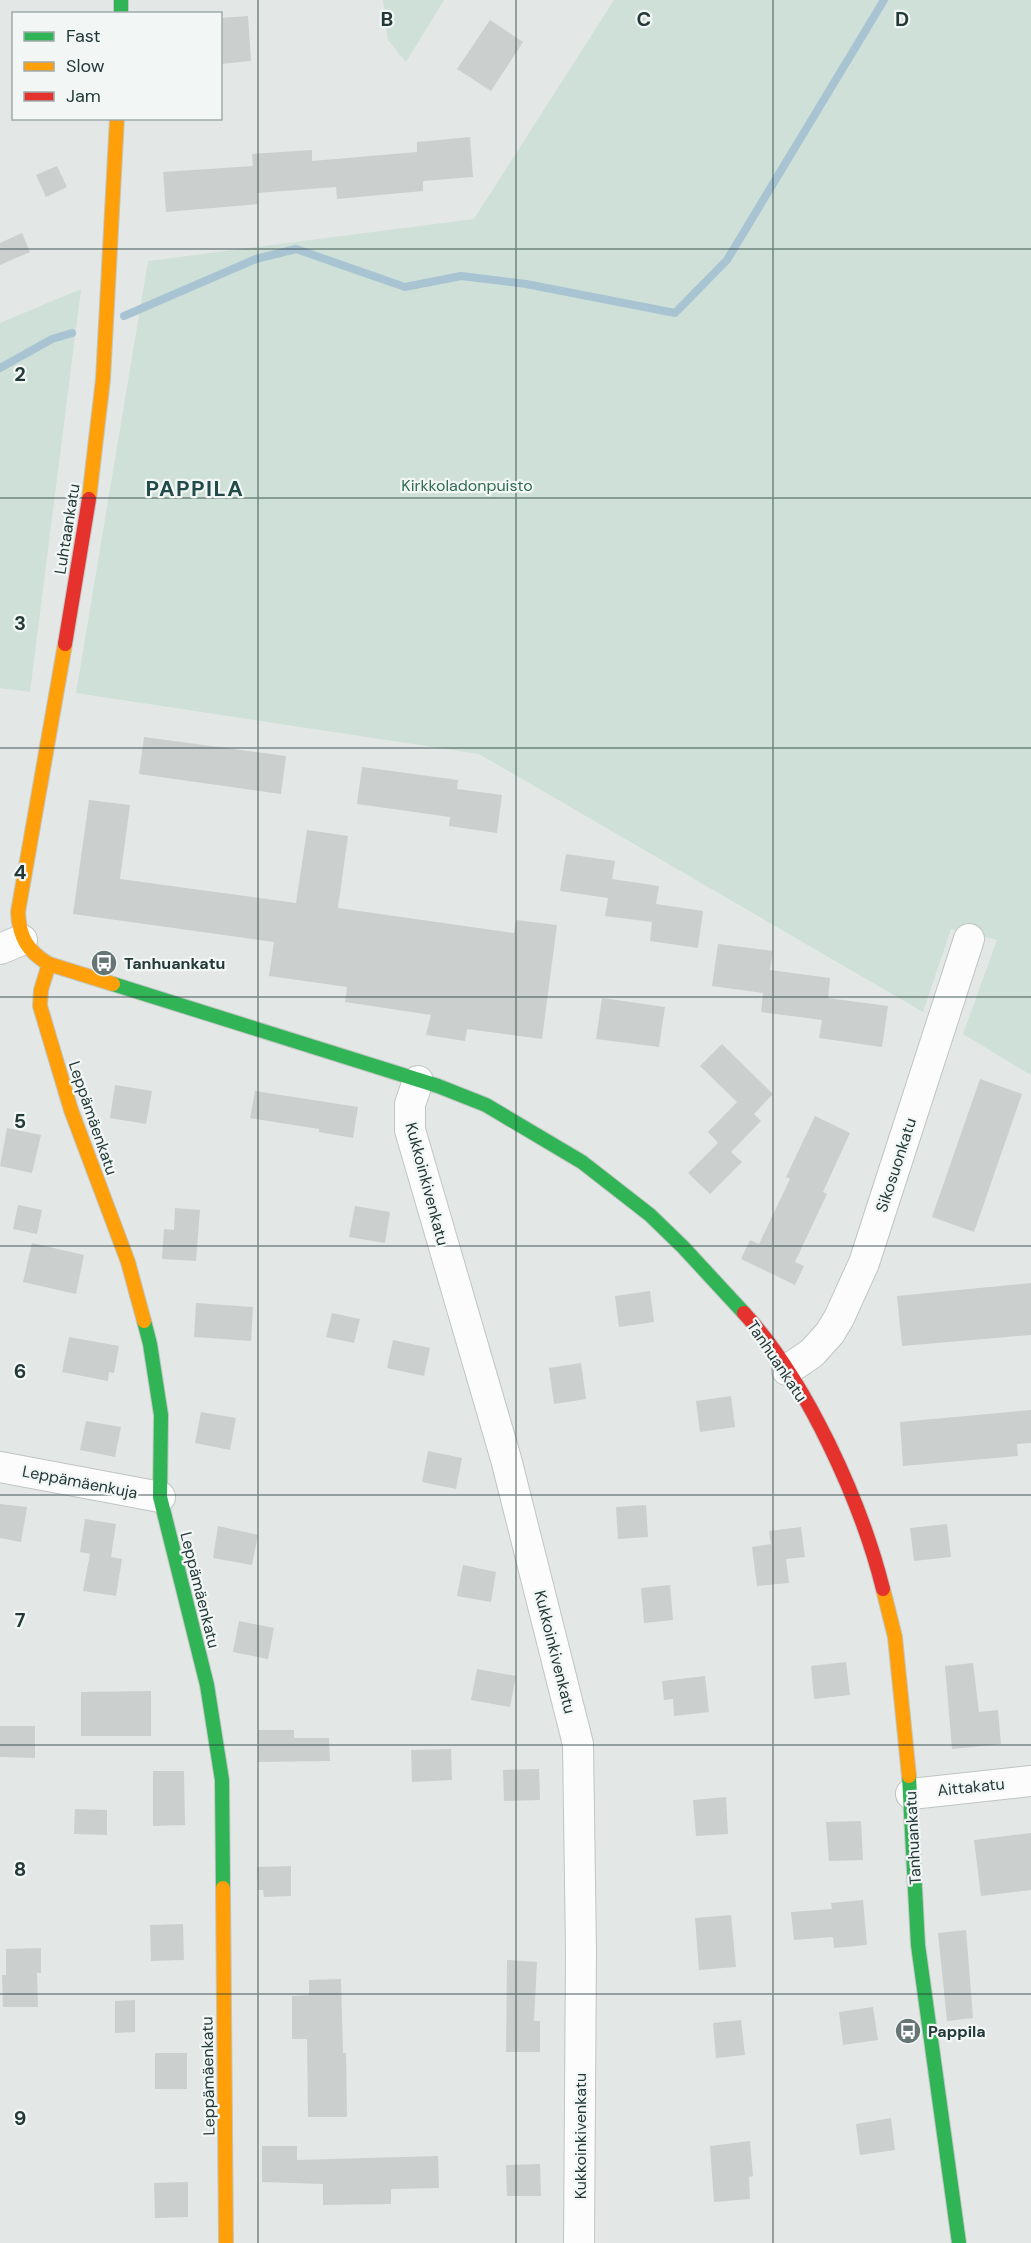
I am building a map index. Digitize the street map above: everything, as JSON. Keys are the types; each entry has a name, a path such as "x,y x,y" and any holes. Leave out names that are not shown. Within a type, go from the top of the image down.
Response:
{"street":[{"name":"Luhtaankatu","path":"11,945 84,533 94,460 103,379 117,120"},
{"name":"Sikosuonkatu","path":"787,1370 812,1353 830,1333 849,1299 866,1258 969,939"},
{"name":"Tanhuankatu","path":"11,945 49,964 461,1094 520,1124 582,1162 659,1224 719,1284 755,1325 787,1370 822,1432 851,1494 876,1561 895,1637 911,1794 919,1957 959,2243"},
{"name":"Leppämäenkatu","path":"49,964 41,990 40,1003 47,1031 71,1110 128,1262 150,1344 160,1414 160,1497 207,1685 222,1780 226,2243"},
{"name":"Kukkoinkivenkatu","path":"418,1080 410,1104 410,1130 506,1459 578,1744 581,1951 579,2243"},
{"name":"Leppämäenkuja","path":"0,1467 160,1497"},
{"name":"Aittakatu","path":"911,1794 1031,1781"}],"green space":[{"path":"383,0 444,0 406,62 388,40"},
{"name":"Kirkkoladonpuisto","path":"614,0 1031,0 1031,1075 963,1034 997,940 951,929 923,1012 479,754 76,693 148,261 474,219"},
{"path":"81,289 30,692 0,688 0,323"}],"building":[{"path":"248,16 251,61 222,64 222,18"},
{"path":"490,20 523,42 491,91 457,69"},
{"path":"470,137 473,177 423,181 423,191 337,199 336,187 257,193 258,204 166,212 163,172 253,166 252,154 312,150 312,161 417,152 417,142"},
{"path":"57,166 67,187 46,197 36,175"},
{"path":"22,233 30,252 0,265 0,243"},
{"path":"144,737 286,756 281,794 139,774"},
{"path":"362,767 458,780 457,789 502,795 497,833 449,826 450,817 357,804"},
{"path":"89,800 130,805 120,879 296,903 307,830 348,836 338,908 514,933 516,920 557,925 542,1039 467,1029 465,1041 426,1035 431,1015 345,1002 347,987 269,976 274,942 73,914"},
{"path":"566,854 615,861 612,879 659,886 656,904 703,911 698,948 650,941 652,922 605,916 608,898 560,891"},
{"path":"718,944 773,951 770,970 830,978 828,998 888,1006 882,1047 819,1038 822,1020 761,1012 763,993 712,986"},
{"path":"602,998 665,1007 659,1047 596,1039"},
{"path":"722,1044 773,1094 754,1114 761,1121 731,1152 742,1162 710,1194 688,1173 718,1143 708,1132 737,1102 700,1066"},
{"path":"980,1079 1022,1094 974,1232 932,1217"},
{"path":"115,1085 152,1091 146,1124 110,1118"},
{"path":"255,1091 358,1107 353,1138 319,1132 319,1129 250,1118"},
{"path":"815,1116 850,1133 823,1192 827,1194 795,1262 804,1266 795,1285 741,1259 750,1240 759,1244 790,1179 786,1177"},
{"path":"7,1128 41,1135 32,1173 0,1166"},
{"path":"18,1205 42,1210 37,1234 13,1229"},
{"path":"355,1206 390,1212 385,1243 349,1237"},
{"path":"175,1208 200,1210 196,1261 162,1259 164,1229 174,1230"},
{"path":"32,1243 84,1255 76,1294 23,1282"},
{"path":"1031,1283 1031,1335 902,1346 897,1296"},
{"path":"650,1291 654,1322 619,1327 615,1296"},
{"path":"196,1303 253,1307 251,1341 194,1337"},
{"path":"332,1313 360,1319 354,1343 326,1337"},
{"path":"69,1337 119,1346 114,1373 109,1372 108,1381 62,1372"},
{"path":"393,1340 430,1348 424,1376 387,1368"},
{"path":"581,1363 586,1399 554,1404 549,1368"},
{"path":"731,1396 735,1427 700,1432 696,1401"},
{"path":"1031,1410 1031,1443 1017,1444 1018,1456 903,1466 900,1422"},
{"path":"201,1412 236,1418 230,1450 195,1443"},
{"path":"86,1421 121,1427 115,1457 80,1450"},
{"path":"428,1451 462,1458 456,1489 422,1482"},
{"path":"0,1504 27,1507 21,1542 0,1538"},
{"path":"646,1505 648,1537 618,1539 616,1507"},
{"path":"85,1519 116,1524 111,1557 122,1559 116,1596 83,1591 90,1554 80,1552"},
{"path":"947,1524 951,1557 914,1561 910,1528"},
{"path":"218,1526 258,1535 252,1565 213,1558"},
{"path":"801,1527 805,1557 786,1559 789,1583 757,1586 752,1547 771,1544 769,1531"},
{"path":"463,1565 496,1572 491,1602 457,1596"},
{"path":"670,1585 673,1620 644,1623 641,1588"},
{"path":"239,1621 274,1628 268,1659 233,1652"},
{"path":"846,1662 850,1695 814,1699 811,1666"},
{"path":"973,1663 979,1712 998,1710 1001,1744 952,1749 945,1666"},
{"path":"477,1669 516,1676 510,1707 471,1700"},
{"path":"705,1676 709,1712 674,1716 673,1699 664,1700 662,1681"},
{"path":"151,1691 151,1736 81,1736 81,1692"},
{"path":"0,1726 35,1726 35,1758 0,1757"},
{"path":"258,1730 294,1730 294,1738 329,1738 330,1761 258,1762"},
{"path":"451,1749 452,1780 412,1782 411,1750"},
{"path":"539,1769 540,1800 504,1801 503,1770"},
{"path":"153,1771 184,1771 185,1825 153,1826"},
{"path":"726,1797 728,1834 696,1836 693,1800"},
{"path":"75,1809 107,1810 107,1835 74,1834"},
{"path":"861,1821 863,1860 829,1861 826,1822"},
{"path":"1031,1833 1031,1890 981,1896 974,1840"},
{"path":"291,1866 291,1896 264,1897 263,1890 258,1890 257,1867"},
{"path":"863,1900 867,1945 834,1948 833,1937 794,1940 791,1912 832,1909 831,1903"},
{"path":"731,1915 736,1967 699,1970 695,1918"},
{"path":"183,1924 184,1960 151,1961 150,1925"},
{"path":"966,1930 973,2018 947,2021 938,1933"},
{"path":"41,1948 41,1973 37,1973 38,2007 3,2007 2,1975 6,1975 6,1949"},
{"path":"507,1960 537,1962 534,2021 540,2021 540,2052 506,2052"},
{"path":"341,1979 347,2117 308,2117 307,2039 292,2039 292,1996 309,1995 309,1980"},
{"path":"135,2000 135,2032 115,2033 115,2001"},
{"path":"873,2007 878,2040 843,2045 839,2012"},
{"path":"741,2020 745,2055 716,2058 713,2023"},
{"path":"155,2053 187,2053 187,2089 155,2089"},
{"path":"891,2118 895,2150 860,2155 856,2124"},
{"path":"750,2141 753,2176 749,2177 750,2199 714,2202 710,2146"},
{"path":"262,2146 297,2146 297,2160 438,2156 439,2188 391,2189 391,2204 323,2205 323,2184 262,2182"},
{"path":"540,2164 541,2196 507,2196 506,2165"},
{"path":"188,2182 188,2217 155,2218 154,2183"}],"waterway":[{"path":"124,316 256,259 296,249 405,287 461,276 526,284 675,313 727,260 884,0"},
{"path":"0,368 52,339 72,333"}],"traffic: fast":[{"path":"121,0 121,12"},
{"path":"113,984 438,1086 486,1105 582,1162 650,1215 744,1313"},
{"path":"144,1321 150,1344 161,1415 160,1497 207,1685 222,1780 223,1888"},
{"path":"909,1776 918,1945 959,2243"}],"traffic: slow":[{"path":"89,499 103,379 117,120"},
{"path":"65,644 18,912 20,929 30,949 49,964 113,984"},
{"path":"49,964 41,990 40,1006 71,1110 128,1262 144,1321"},
{"path":"883,1589 895,1637 909,1776"},
{"path":"223,1888 226,2243"}],"traffic: jam":[{"path":"65,644 89,499"},
{"path":"744,1313 767,1340 789,1372 828,1443 861,1518 883,1589"}],"place":[{"name":"Tanhuankatu","path":"104,963"},
{"name":"Pappila","path":"908,2031"}],"district":[{"name":"PAPPILA","path":"195,488"}]}
